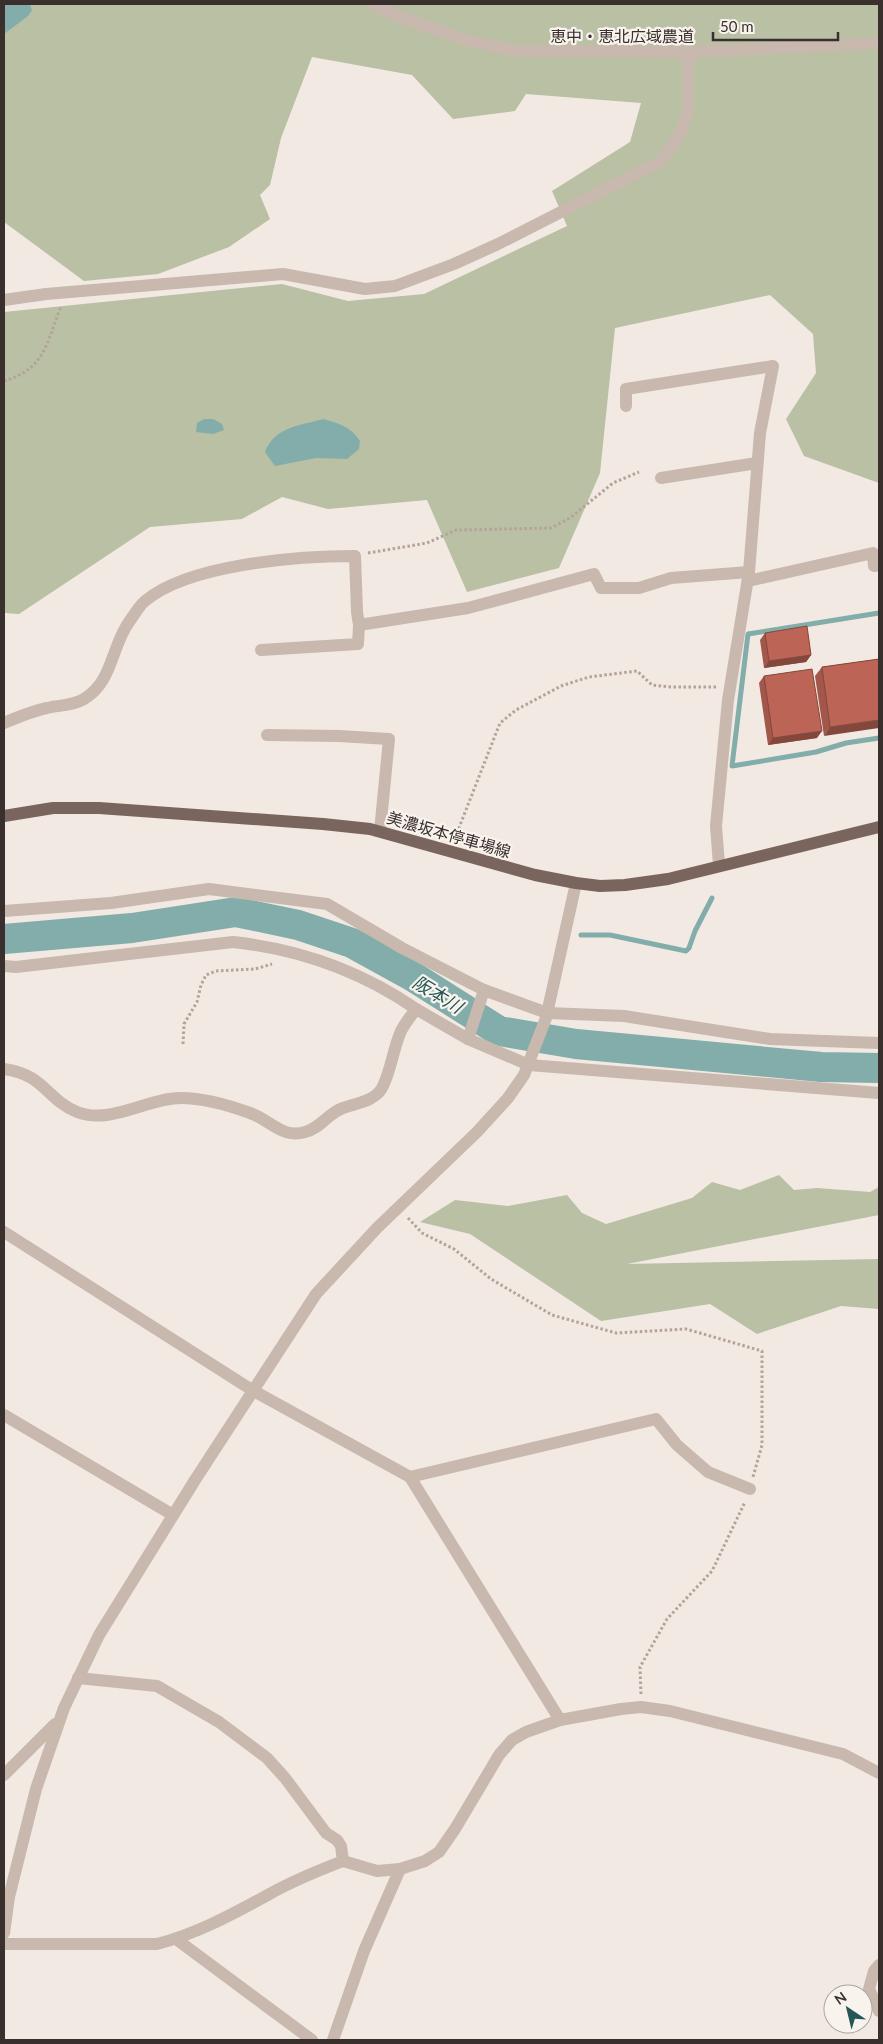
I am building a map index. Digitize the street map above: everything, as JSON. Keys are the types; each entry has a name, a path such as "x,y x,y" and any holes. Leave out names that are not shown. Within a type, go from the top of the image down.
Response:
{"main road":[{"name":"美濃坂本停車場線","path":"4,816 53,808 98,808 313,823 380,831 535,875 600,886 643,884 879,827"}],"street":[{"name":"恵中・恵北広域農道","path":"373,4 396,16 466,40 518,51 688,52 879,43"},
{"path":"4,300 59,293 283,274 365,289 395,286 454,264 564,212 660,161 679,136 688,112 688,52"},
{"path":"626,406 626,389 773,366 760,433 748,577 730,688 716,826 719,865"},
{"path":"661,478 757,463"},
{"path":"360,625 468,608 594,574 601,588 639,588 671,578 748,577 874,554 874,566 879,565"},
{"path":"4,723 26,714 72,704 85,698 105,679 128,623 145,601 185,580 221,570 262,563 320,556 355,556 356,612 360,625 358,644 261,650"},
{"path":"267,735 389,739 380,831"},
{"path":"4,1933 9,1896 36,1789 60,1720 99,1635 252,1390 316,1294 377,1228 477,1132 508,1098 524,1075 546,1016 576,883"},
{"path":"4,912 111,903 209,889 327,904 402,948 484,990 546,1016 624,1016 770,1039 879,1043"},
{"path":"4,966 16,967 233,942 267,946 326,962 368,980 468,1039 531,1060 879,1093"},
{"path":"468,1039 484,990"},
{"path":"4,1069 23,1073 36,1080 63,1104 78,1112 94,1116 161,1100 179,1098 198,1099 253,1114 281,1131 293,1134 306,1132 318,1127 340,1109 372,1098 382,1089 401,1030 416,1009"},
{"path":"4,1232 252,1390 410,1477 560,1720"},
{"path":"4,1415 173,1515"},
{"path":"410,1477 656,1419 677,1445 708,1472 750,1488"},
{"path":"78,1678 156,1686 219,1722 267,1758 285,1778 326,1833 337,1840 341,1846 343,1861"},
{"path":"4,1944 157,1944 176,1939 239,1911 266,1895 343,1861 377,1872 425,1861 439,1852 455,1829 499,1755 512,1740 526,1732 560,1720 641,1707 670,1710 843,1754 879,1773"},
{"path":"5,1772 60,1720"},
{"path":"333,2040 364,1952 400,1868"},
{"path":"176,1939 312,2040"},
{"path":"879,1965 870,1981 869,1989 879,2011"}],"path":[{"path":"4,381 34,367 40,358 60,309 59,293"},
{"path":"355,556 427,544 456,530 550,528 570,518 613,483 639,472"},
{"path":"450,850 500,723 534,699 561,686 588,677 636,672 652,686 730,688"},
{"path":"183,1044 184,1024 197,1002 201,985 206,975 216,971 255,969 274,963"}],"green space":[{"path":"4,4 879,4 879,483 804,456 786,419 816,373 813,334 770,295 615,328 600,473 559,568 467,592 427,500 328,509 282,497 242,519 150,527 19,614 4,613 4,312 282,284 348,301 424,294 567,226 552,191 630,142 641,103 526,94 515,111 453,119 412,75 312,57 281,138 270,185 260,195 270,219 229,247 158,274 84,281 4,222"},
{"path":"779,1175 794,1190 817,1188 870,1192 879,1187 879,1215 627,1264 879,1259 879,1309 841,1306 757,1334 710,1304 601,1321 470,1234 420,1222 455,1200 508,1206 567,1195 582,1213 606,1224 692,1198 712,1182 740,1190"}],"water":[{"path":"4,4 30,4 32,10 28,16 4,34"},
{"path":"204,419 213,419 222,424 224,430 213,434 196,432 197,423"},
{"path":"324,419 340,424 353,432 360,441 359,449 347,459 316,458 275,466 265,452 275,437 289,428"}],"building":[{"path":"807,626 811,655 769,661 765,633"},
{"path":"879,659 879,720 830,727 822,667"},
{"path":"812,669 822,731 773,738 764,676"}],"waterway":[{"path":"879,613 748,634 732,766 816,752 846,743 879,738"},
{"path":"581,935 610,935 686,951 712,898"},
{"name":"阪本川","path":"4,939 132,928 236,912 298,925 352,943 412,976 499,1031 576,1044 821,1067 879,1068"}]}
